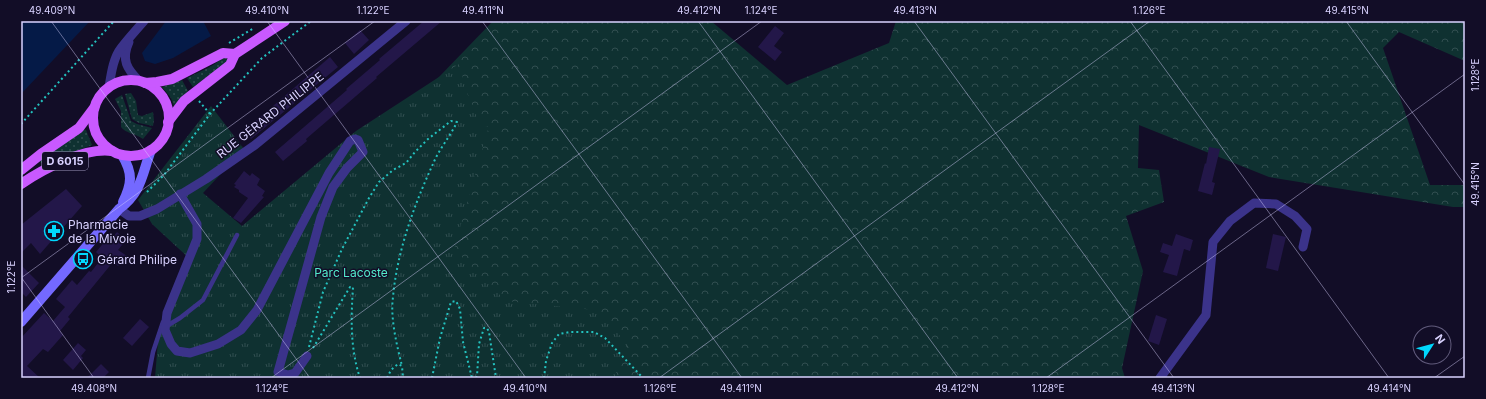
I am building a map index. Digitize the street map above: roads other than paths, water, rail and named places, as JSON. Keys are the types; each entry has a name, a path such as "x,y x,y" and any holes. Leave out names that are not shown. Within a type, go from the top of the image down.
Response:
{"main road":[{"path":"168,122 184,101 230,65 235,54 284,21"},
{"path":"142,82 159,93 165,103 168,114 168,122 164,136 151,150 135,155 122,155 112,151 103,144 95,130 93,116 95,106 100,96 109,87 126,80 157,82 172,79 223,54 235,54"},
{"name":"D 6015","path":"21,170 41,154 79,128 95,106"},
{"name":"D 6015","path":"21,184 47,169 83,154 98,150 112,151"}],"street":[{"path":"109,87 116,56 120,48 144,21"},
{"name":"RUE GÉRARD PHILIPPE","path":"119,209 129,216 140,216 157,209 255,145 406,21"},
{"path":"131,37 126,50 125,60 132,74 142,82"},
{"path":"180,194 197,224 197,239 167,313 165,330 171,344 177,351 190,352 218,344 241,330 257,310 329,173 350,141 355,139 358,140 363,152 347,168 334,187 321,217 278,372 288,375 294,373 307,356"},
{"path":"21,322 119,209 132,198 141,181 151,150"},
{"path":"119,209 128,192 131,181 129,169 122,155"},
{"path":"1160,378 1206,315 1213,242 1230,221 1254,203 1276,204 1295,216 1307,229 1303,247"}],"lane":[{"path":"165,327 180,318 203,300 237,235"},
{"path":"148,378 157,337 167,313"}],"water":[{"path":"21,21 90,21 21,94"},
{"path":"166,21 203,21 211,36 173,58 155,64 145,61 142,53"}],"place":[{"name":"Pharmacie de la Mivoie","path":"54,231"},
{"name":"Gérard Philipe","path":"83,259"}],"park label":[{"name":"Parc Lacoste","path":"351,272"}]}
